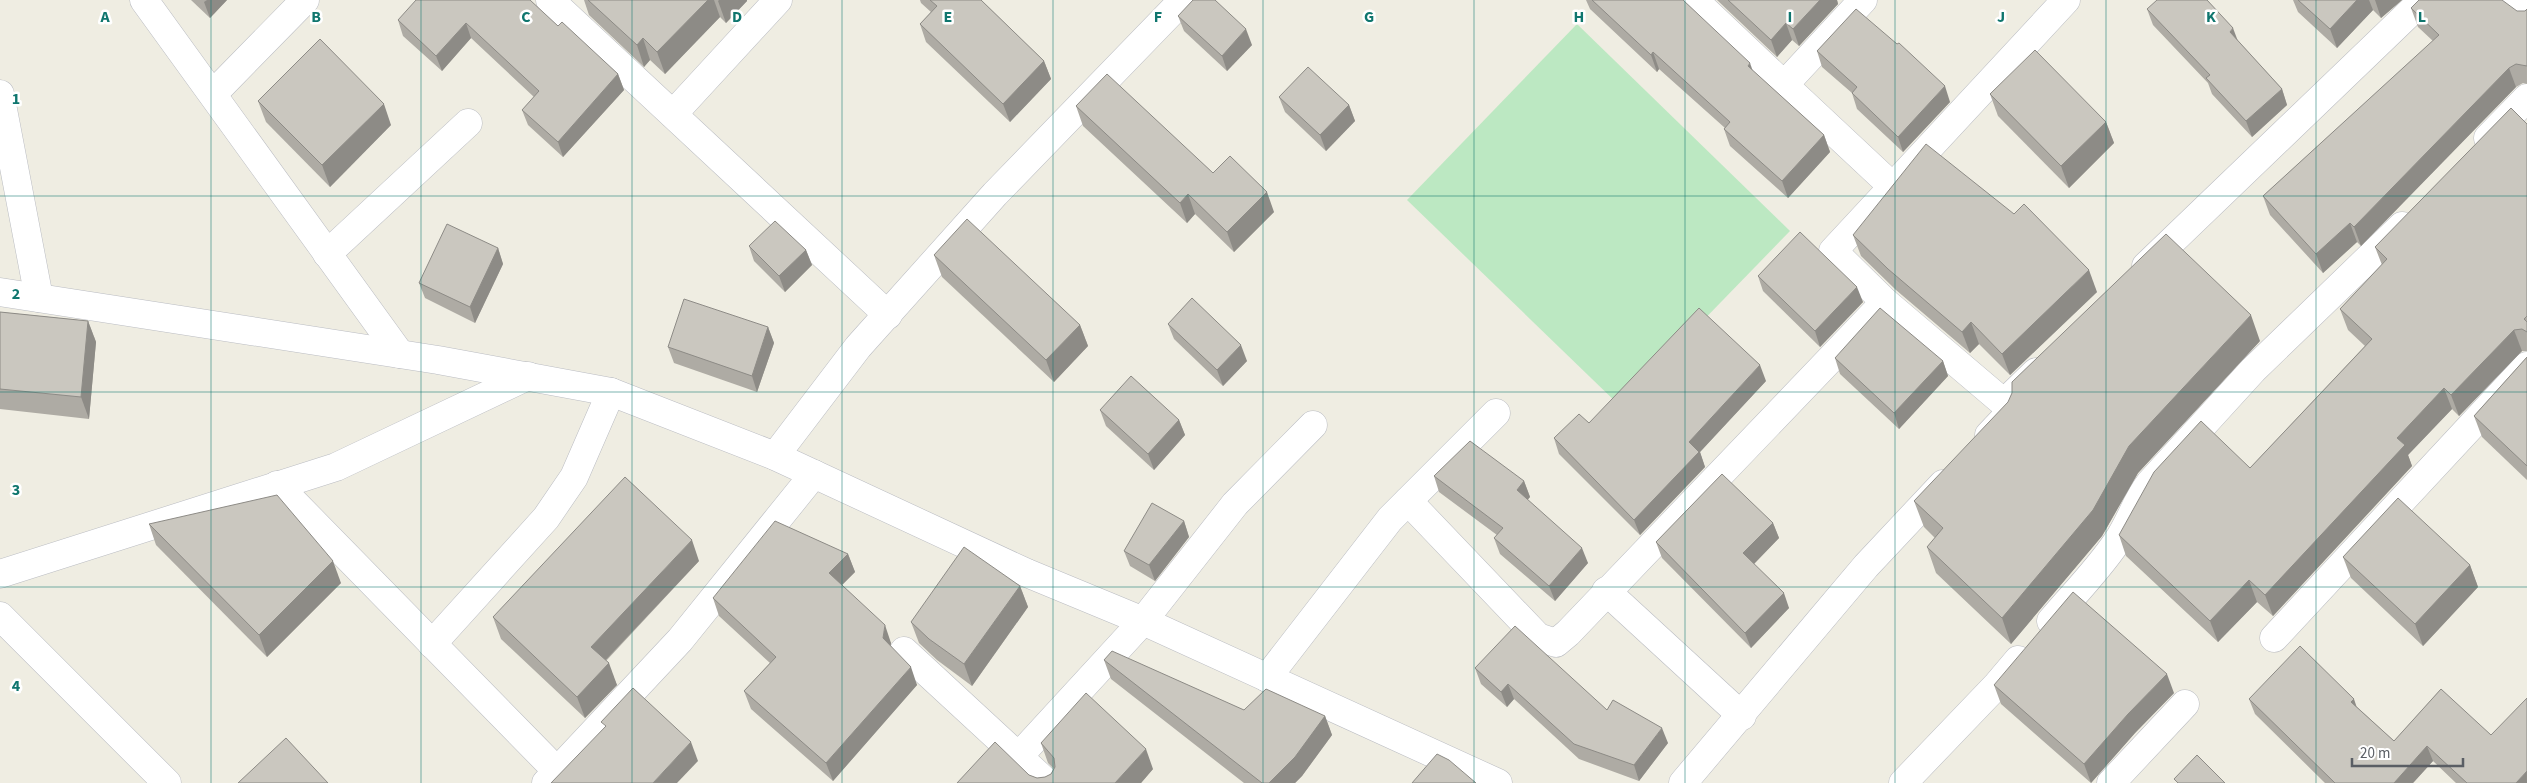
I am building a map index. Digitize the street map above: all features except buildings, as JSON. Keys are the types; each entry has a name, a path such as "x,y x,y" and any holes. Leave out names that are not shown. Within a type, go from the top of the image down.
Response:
{"street":[{"path":"144,0 400,354"},
{"path":"213,94 305,0"},
{"path":"550,0 888,315"},
{"path":"673,114 778,0"},
{"path":"775,456 858,347 995,194 1183,0"},
{"path":"1694,0 1892,186"},
{"path":"1784,85 1863,0"},
{"path":"1683,783 1742,716 1866,566 2006,417 2008,410 2004,403 1885,302 1833,251 2066,0"},
{"path":"2131,280 2422,0"},
{"path":"2510,0 2527,15"},
{"path":"0,94 39,298"},
{"path":"2472,154 2527,98"},
{"path":"327,254 468,123"},
{"path":"1903,783 1996,686 2115,545 2129,523 2139,496 2150,483 2253,370 2363,266 2418,210"},
{"path":"0,292 400,354 610,392 775,456 1027,573 1142,621 1498,783"},
{"path":"1408,501 1538,637 1556,643 1568,633 1606,591 1885,302"},
{"path":"2004,403 2053,356"},
{"path":"2274,638 2527,366"},
{"path":"0,574 336,467 528,376"},
{"path":"432,644 546,518 574,478 610,392"},
{"path":"1268,678 1365,549 1408,501 1496,413"},
{"path":"1019,756 1142,621 1235,504 1313,425"},
{"path":"277,485 432,644 551,777 680,640 814,474"},
{"path":"1606,591 1742,716"},
{"path":"0,616 167,783"},
{"path":"904,651 1047,783"},
{"path":"2111,783 2185,704"}],"green space":[{"path":"1577,24 1790,231 1620,406 1407,200"}]}
